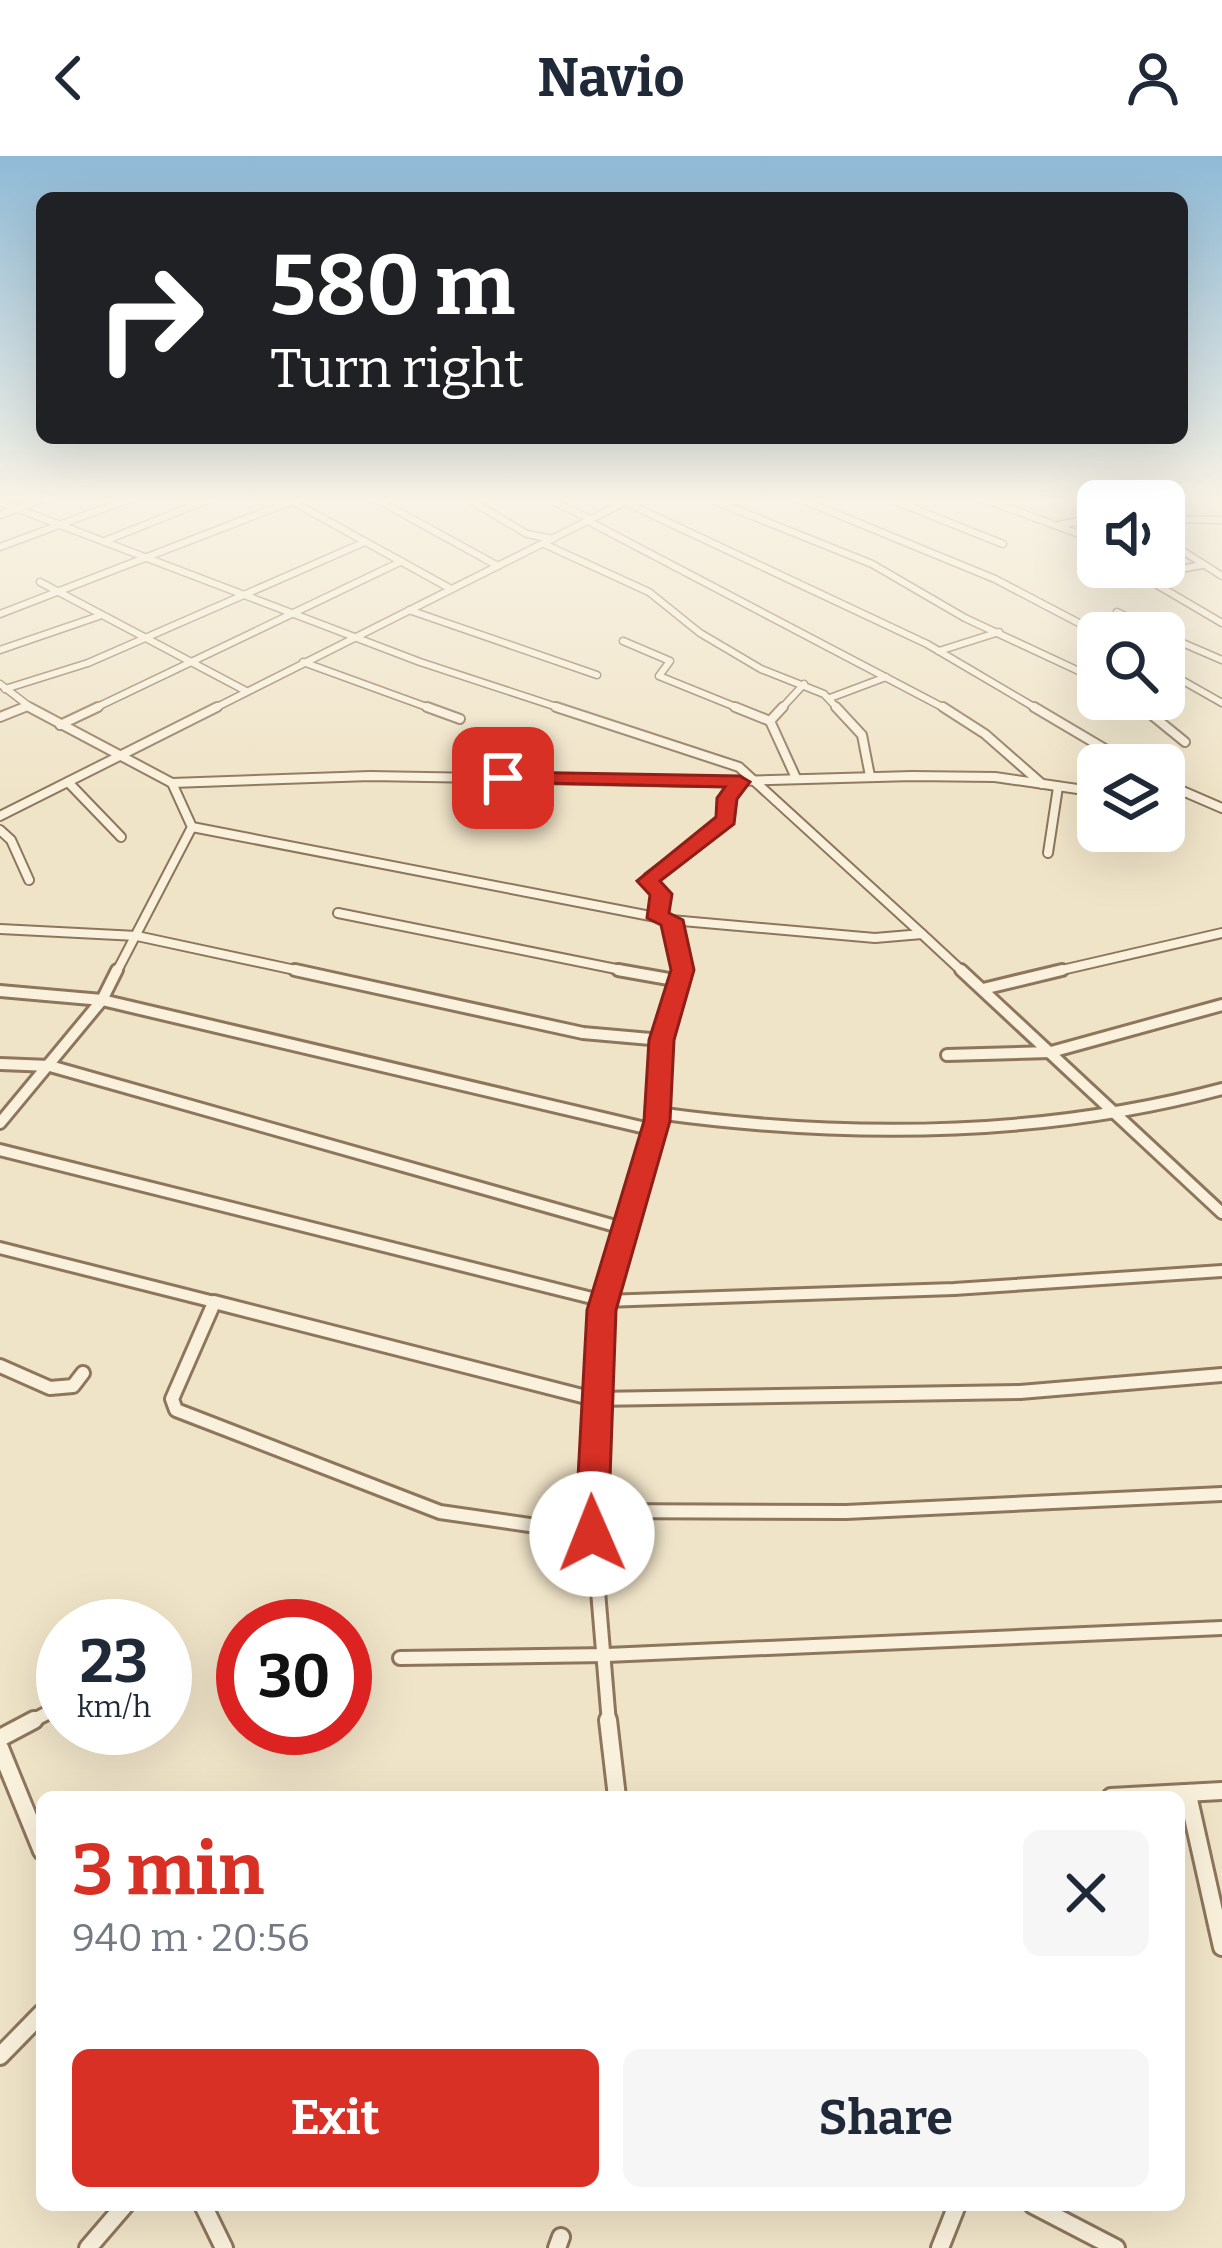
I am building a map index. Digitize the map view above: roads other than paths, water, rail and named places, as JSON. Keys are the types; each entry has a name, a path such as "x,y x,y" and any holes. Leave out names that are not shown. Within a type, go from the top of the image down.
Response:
{"street":[{"path":"0,614 54,597"},
{"path":"67,597 246,691"},
{"path":"3,687 88,663 235,597"},
{"path":"258,597 353,637 718,759 759,780 1222,1213"},
{"path":"60,725 324,597"},
{"path":"0,816 436,597"},
{"path":"655,597 720,645 771,674 830,698 862,735 870,776"},
{"path":"722,597 886,677 1009,748 1042,784"},
{"path":"826,597 939,651 1096,744"},
{"path":"933,597 1077,670"},
{"path":"1028,597 1077,623"},
{"path":"1177,597 1222,623"},
{"path":"409,610 597,675"},
{"path":"0,650 100,616"},
{"path":"939,651 999,632"},
{"path":"623,641 670,662 659,676 770,721 796,778"},
{"path":"1185,644 1222,660"},
{"path":"303,662 460,719"},
{"path":"830,698 886,677"},
{"path":"1185,682 1222,703"},
{"path":"770,721 804,684"},
{"path":"3,687 60,725 172,783 370,776 740,782 870,776 995,777 1077,790"},
{"path":"0,717 27,706"},
{"path":"1158,720 1186,742"},
{"path":"68,782 121,837"},
{"path":"616,1791 590,1511 604,1301 654,1130 662,1040 680,981 662,896 648,877 727,819 727,798 740,782"},
{"path":"172,783 192,827"},
{"path":"1048,853 1058,787"},
{"path":"1185,792 1222,808"},
{"path":"192,827 664,919 807,935 893,938 922,934"},
{"path":"0,1123 102,1000 192,827"},
{"path":"0,830 11,840 29,880"},
{"path":"338,914 527,955 680,981"},
{"path":"0,929 136,936 583,1033 662,1040"},
{"path":"983,989 1222,933"},
{"path":"0,991 102,1000 654,1130"},
{"path":"947,1055 1051,1052 1222,1005"},
{"path":"0,1064 50,1066 626,1229"},
{"path":"657,1113 712,1122 978,1127 1119,1116 1222,1089"},
{"path":"0,1150 604,1301 954,1289 1222,1271"},
{"path":"0,1248 594,1399 1020,1392 1222,1375"},
{"path":"214,1303 172,1399 176,1411 440,1512 592,1534"},
{"path":"0,1366 50,1388 73,1385 83,1373"},
{"path":"590,1511 846,1512 1222,1494"},
{"path":"400,1658 600,1655 1222,1628"},
{"path":"0,1738 36,1719"},
{"path":"0,1748 36,1836"},
{"path":"1185,1795 1222,1791"},
{"path":"1188,1795 1222,1947"},
{"path":"0,2056 36,2019"},
{"path":"88,2248 120,2211"},
{"path":"206,2211 224,2248"},
{"path":"940,2248 955,2211"},
{"path":"1045,2211 1116,2248"}]}
